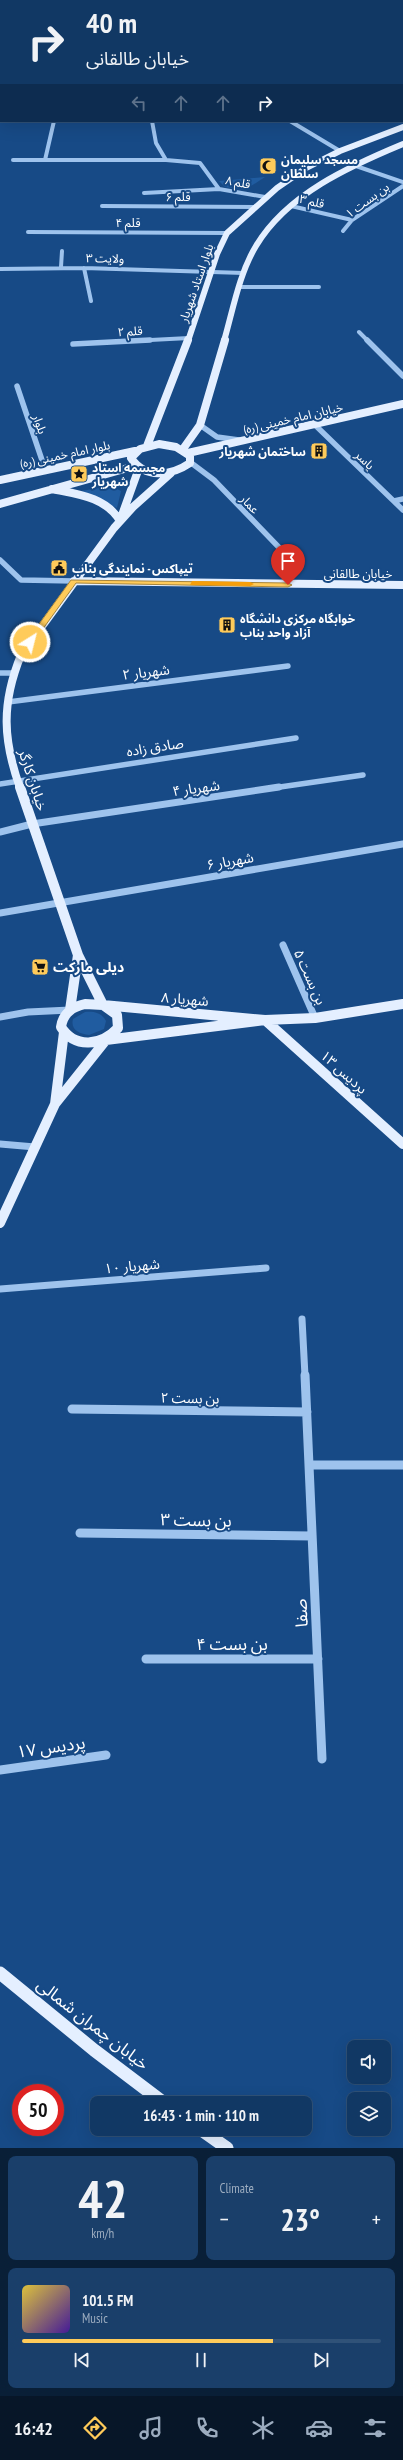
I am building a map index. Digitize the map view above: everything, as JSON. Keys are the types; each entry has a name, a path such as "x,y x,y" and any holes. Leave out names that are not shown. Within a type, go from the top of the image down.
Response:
{"main road":[{"name":"بلوار استاد شهریار","path":"147,446 188,338 210,270 228,233 265,197 295,175 340,150 403,127"},
{"path":"186,451 200,425 244,273 256,246 271,227 291,206 318,185 353,165 403,144"},
{"name":"خیابان امام خمینی (ره)","path":"186,451 243,440 403,404"},
{"path":"136,451 132,458 137,467 156,473 171,473 183,469 190,462 190,456 186,451 173,445 147,446"},
{"name":"بلوار امام خمینی (ره)","path":"0,480 45,469 136,451 147,446"},
{"path":"120,521 137,467"},
{"name":"بلوار امام خمینی (ره)","path":"0,504 50,488 137,467"},
{"path":"120,521 171,473"},
{"path":"50,488 93,500 112,511 120,521"},
{"name":"خیابان کارگر","path":"103,1005 78,955 16,780 6,741 8,702 13,673 21,655 74,581 120,521"},
{"name":"خیابان طالقانی","path":"74,581 403,585"},
{"name":"خیابان کارگر","path":"70,1010 78,955"},
{"path":"0,1223 56,1104 106,1040 118,1028 119,1022 117,1015 103,1005 86,1004 70,1010 62,1020 64,1032 56,1104"},
{"name":"شهریار ۸","path":"106,1040 266,1020 316,1018 403,1004"},
{"name":"شهریار ۸","path":"103,1005 266,1020"},
{"name":"پردیس ۱۳","path":"266,1020 403,1144"},
{"path":"64,1032 68,1037 82,1043 95,1043 106,1040"},
{"name":"خیابان چمران شمالی","path":"0,1973 94,2050 155,2096"},
{"path":"210,2136 226,2148"}],"street":[{"path":"45,160 54,122"},
{"path":"152,122 156,143 166,160"},
{"path":"292,122 340,150"},
{"name":"قلم ۸","path":"13,160 166,160 200,163 219,190 265,197"},
{"path":"353,165 403,182"},
{"name":"بن بست ۱","path":"343,231 352,220 403,186"},
{"path":"144,193 219,190"},
{"name":"قلم ۶","path":"102,206 254,207"},
{"name":"قلم ۳","path":"291,206 352,220"},
{"name":"قلم ۴","path":"28,232 228,233"},
{"path":"61,267 62,251"},
{"name":"ولایت ۳","path":"0,269 61,267 210,270 244,273"},
{"path":"84,268 91,301"},
{"path":"240,286 320,287"},
{"path":"359,332 403,376"},
{"name":"قلم ۲","path":"74,344 188,338"},
{"name":"بلوار","path":"17,386 45,469"},
{"name":"یاسر","path":"314,424 403,510"},
{"path":"200,425 218,437 243,440"},
{"name":"عمار","path":"190,462 214,480 294,563"},
{"path":"394,501 403,499"},
{"path":"0,560 21,580 74,581"},
{"name":"شهریار ۲","path":"8,702 288,666"},
{"path":"0,673 13,673"},
{"name":"صادق زاده","path":"0,784 16,780 296,738"},
{"name":"شهریار ۴","path":"0,832 32,824 363,775"},
{"name":"شهریار ۶","path":"0,914 60,902 403,844"},
{"name":"بن بست ۵","path":"283,945 316,1018"},
{"path":"0,1017 28,1012 70,1010"},
{"path":"0,1144 35,1147"},
{"name":"شهریار ۱۰","path":"0,1289 266,1268"},
{"name":"صفا","path":"302,1319 322,1759"},
{"name":"بن بست ۲","path":"72,1409 307,1412"},
{"path":"309,1465 403,1465"},
{"name":"بن بست ۳","path":"80,1533 312,1536"},
{"name":"بن بست ۴","path":"146,1659 318,1659"},
{"name":"پردیس ۱۷","path":"0,1770 106,1755"}],"shaded area":[{"path":"265,177 245,190 225,187 219,181"},
{"path":"111,486 121,491 117,508 81,491"},
{"path":"85,1012 95,1012 100,1014 106,1021 104,1029 89,1035 76,1031 72,1023 73,1019"}],"slow traffic":[{"path":"192,583 250,584"}],"place":[{"name":"مسجد سلیمان سلطان","path":"268,166"},
{"name":"ساختمان شهریار","path":"319,451"},
{"name":"مجسمه استاد شهریار","path":"79,474"},
{"name":"تیپاکس - نمایندگی بناب","path":"59,568"},
{"name":"خوابگاه مرکزی دانشگاه آزاد واحد بناب","path":"227,625"},
{"name":"دیلی مارکت","path":"40,967"}],"route":[{"path":"30,642 74,581 288,585"}]}
